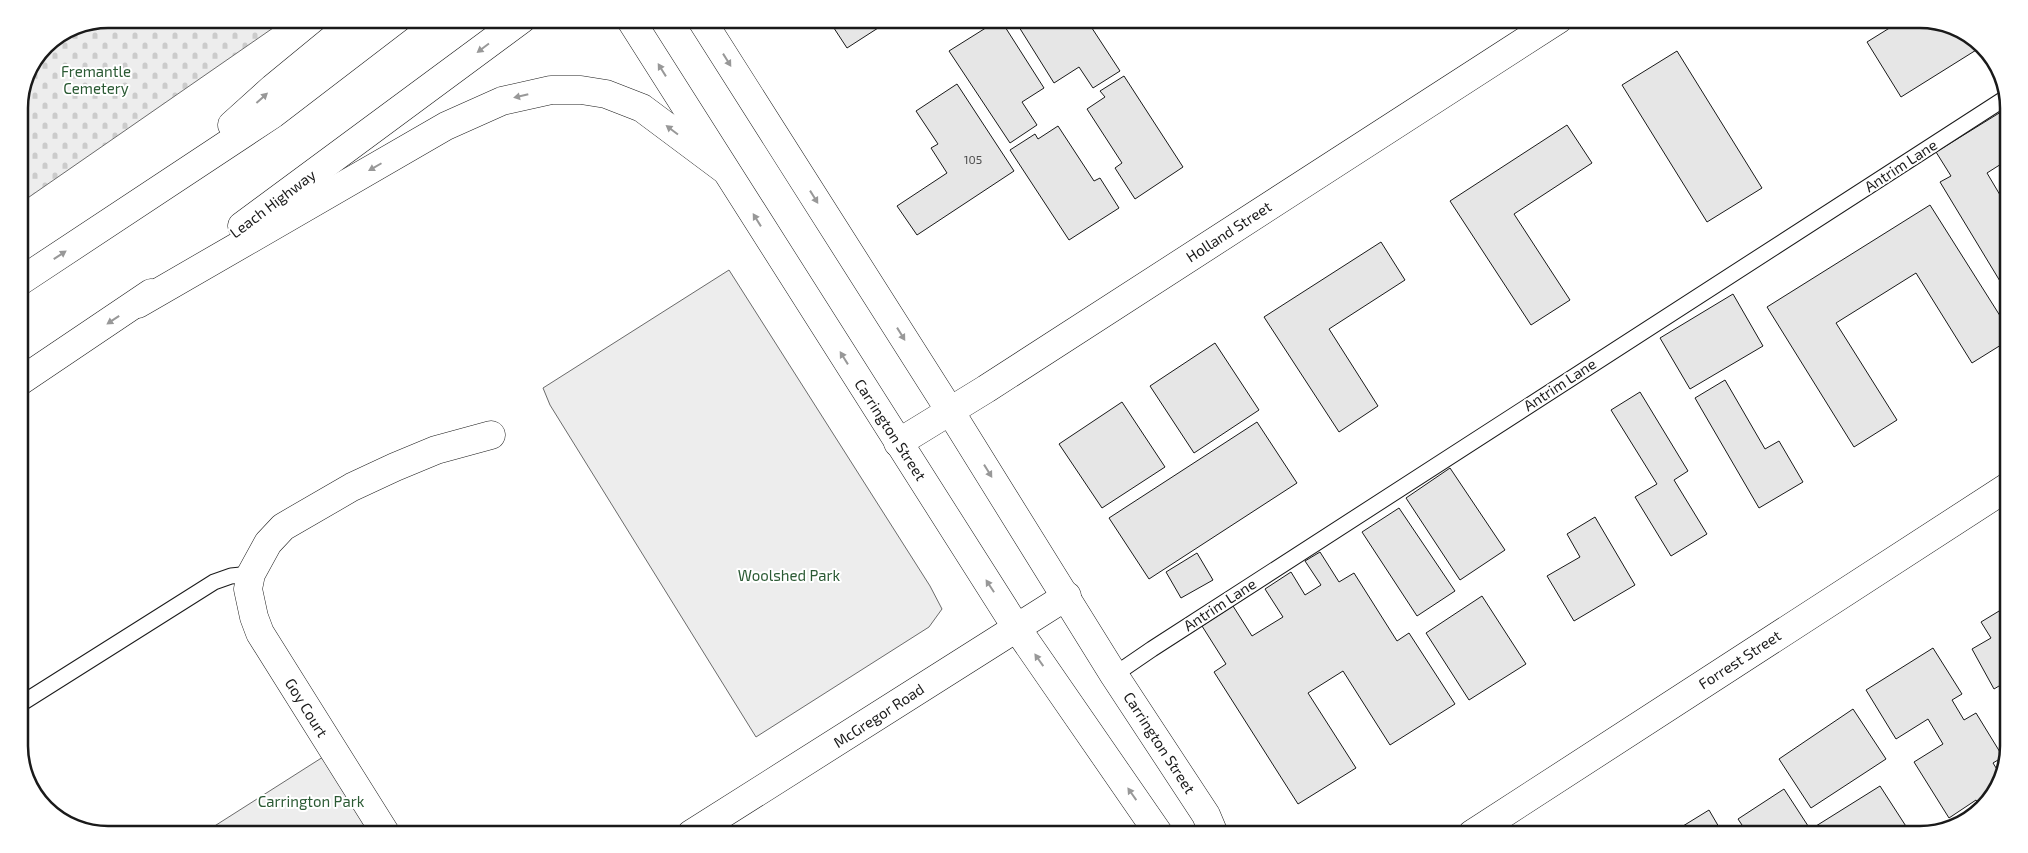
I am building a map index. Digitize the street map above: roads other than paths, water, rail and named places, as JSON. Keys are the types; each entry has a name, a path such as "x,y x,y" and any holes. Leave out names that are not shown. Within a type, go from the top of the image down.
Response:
{"main road":[{"path":"161,190 273,88 346,28"},
{"path":"28,276 161,190 273,114 384,28"},
{"name":"Leach Highway","path":"28,376 138,304 510,28"},
{"name":"Carrington Street","path":"636,28 1016,627 1153,826"},
{"name":"Carrington Street","path":"706,28 950,411 1114,675 1206,815 1211,826"},
{"name":"Holland Street","path":"898,443 1545,28"},
{"path":"138,304 446,126 512,98 551,90 581,90 606,94 642,108 725,170"},
{"name":"Goy Court","path":"381,826 260,633 248,589 251,574 268,543 283,527 302,515 395,467 436,450 491,435"},
{"name":"Forrest Street","path":"1484,826 2000,492"},
{"name":"McGregor Road","path":"704,826 784,777 1066,596"}],"lane":[{"name":"Antrim Lane","path":"1114,675 2000,102"},
{"path":"28,699 214,582 231,576 251,574"}],"park label":[{"name":"Fremantle Cemetery","path":"96,80"},
{"name":"Woolshed Park","path":"789,576"},
{"name":"Carrington Park","path":"311,802"}]}
